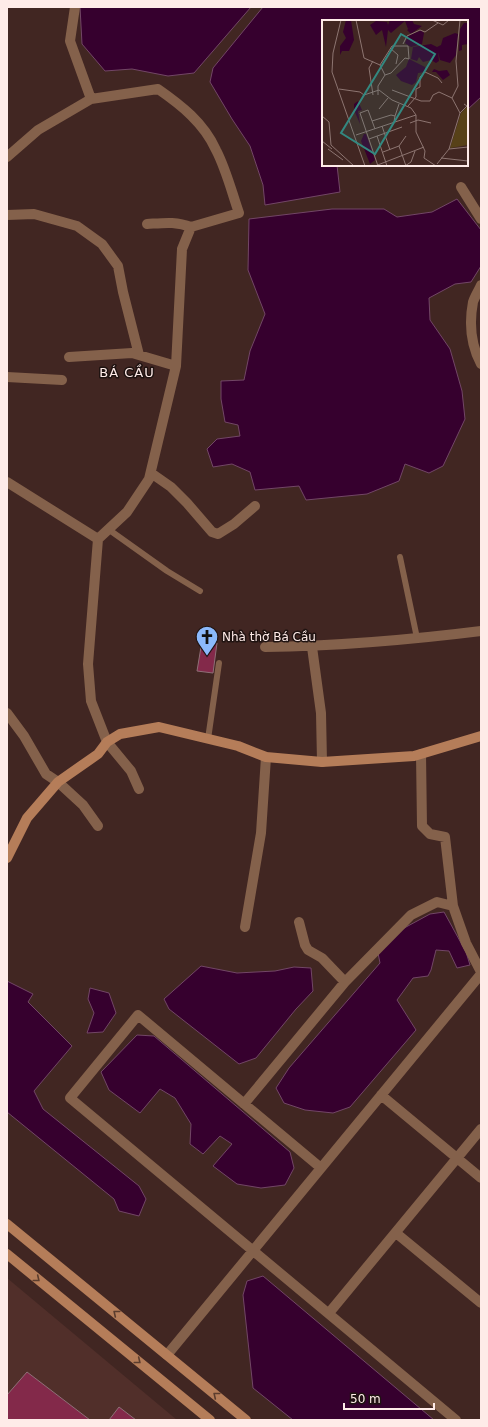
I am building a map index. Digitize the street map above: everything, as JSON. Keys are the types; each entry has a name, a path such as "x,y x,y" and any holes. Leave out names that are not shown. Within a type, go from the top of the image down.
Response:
{"main road":[{"path":"7,858 27,818 58,782 98,754 107,742 120,734 159,727 238,746 266,757 322,762 414,756 481,736"},
{"path":"7,1224 246,1420"},
{"path":"7,1254 210,1420"}],"street":[{"path":"75,7 70,41 91,100"},
{"path":"7,157 38,130 91,100 158,89 179,103 200,124 216,150 240,213 191,227 181,223 172,222 147,224"},
{"path":"462,186 481,219"},
{"path":"7,215 34,214 77,226 102,244 118,266 139,355"},
{"path":"139,789 131,770 107,742 91,700 88,664 98,539 127,512 149,479 176,366 182,249 191,227"},
{"path":"481,285 473,302 471,334 481,364"},
{"path":"69,357 132,353 176,366"},
{"path":"7,377 62,380"},
{"path":"150,473 171,487 212,532 218,534 234,524 255,506"},
{"path":"7,482 98,539"},
{"path":"265,647 312,647 481,631"},
{"path":"312,647 321,713 322,762"},
{"path":"7,713 24,736 46,774 58,782 83,805 98,826"},
{"path":"167,1355 481,973 466,943 453,906 445,837 430,834 422,826 421,754"},
{"path":"245,927 261,833 266,757"},
{"path":"244,1104 345,982 411,915 436,902 453,906"},
{"path":"299,922 305,946 308,950 322,958 345,982"},
{"path":"322,1168 138,1016 70,1098 456,1420"},
{"path":"381,1095 481,1178"},
{"path":"329,1313 481,1129"},
{"path":"396,1233 481,1303"}],"lane":[{"path":"108,529 167,571 200,591"},
{"path":"400,557 417,638"},
{"path":"208,739 219,663"}],"shaded area":[{"path":"80,7 251,7 194,73 168,76 132,69 105,71 82,44"},
{"path":"263,7 481,7 481,97 468,109 468,20 322,20 322,166 337,166 340,192 265,205 263,185 250,146 210,82 213,68"},
{"path":"457,199 481,230 481,266 471,282 455,284 429,298 430,320 450,349 462,391 465,419 443,466 429,473 405,464 399,481 367,494 306,500 299,486 255,490 250,472 232,464 213,467 207,449 217,439 240,436 238,425 225,422 221,399 221,381 244,380 250,351 265,314 248,270 249,219 332,209 384,209 397,217 432,212"},
{"path":"444,912 466,952 470,965 457,968 449,951 436,950 428,976 413,978 397,1000 416,1030 350,1107 333,1113 305,1110 284,1103 276,1088 289,1068 380,963 378,953 395,933 430,914"},
{"path":"201,966 237,973 275,971 294,967 311,968 313,991 296,1009 256,1058 239,1064 169,1009 164,999"},
{"path":"7,981 33,994 28,1002 72,1046 34,1091 43,1109 139,1186 146,1199 139,1216 119,1211 114,1199 7,1112"},
{"path":"90,988 109,993 116,1013 103,1032 87,1033 94,1013 88,999"},
{"path":"137,1035 154,1036 290,1152 294,1168 285,1185 261,1188 237,1184 213,1166 232,1144 220,1136 203,1154 190,1144 191,1124 175,1098 160,1089 140,1113 109,1090 101,1072"},
{"path":"263,1276 434,1420 293,1420 253,1388 243,1295 247,1281"},
{"path":"7,1278 177,1420 7,1420"}],"building":[{"name":"Nhà thờ Bá Cầu","path":"202,641 217,643 213,673 197,671"},
{"path":"27,1372 90,1420 7,1420 7,1395"},
{"path":"119,1407 136,1420 109,1420"}],"place":[{"name":"Nhà thờ Bá Cầu","path":"207,656"}],"district":[{"name":"BÁ CẦU","path":"127,372"}]}
